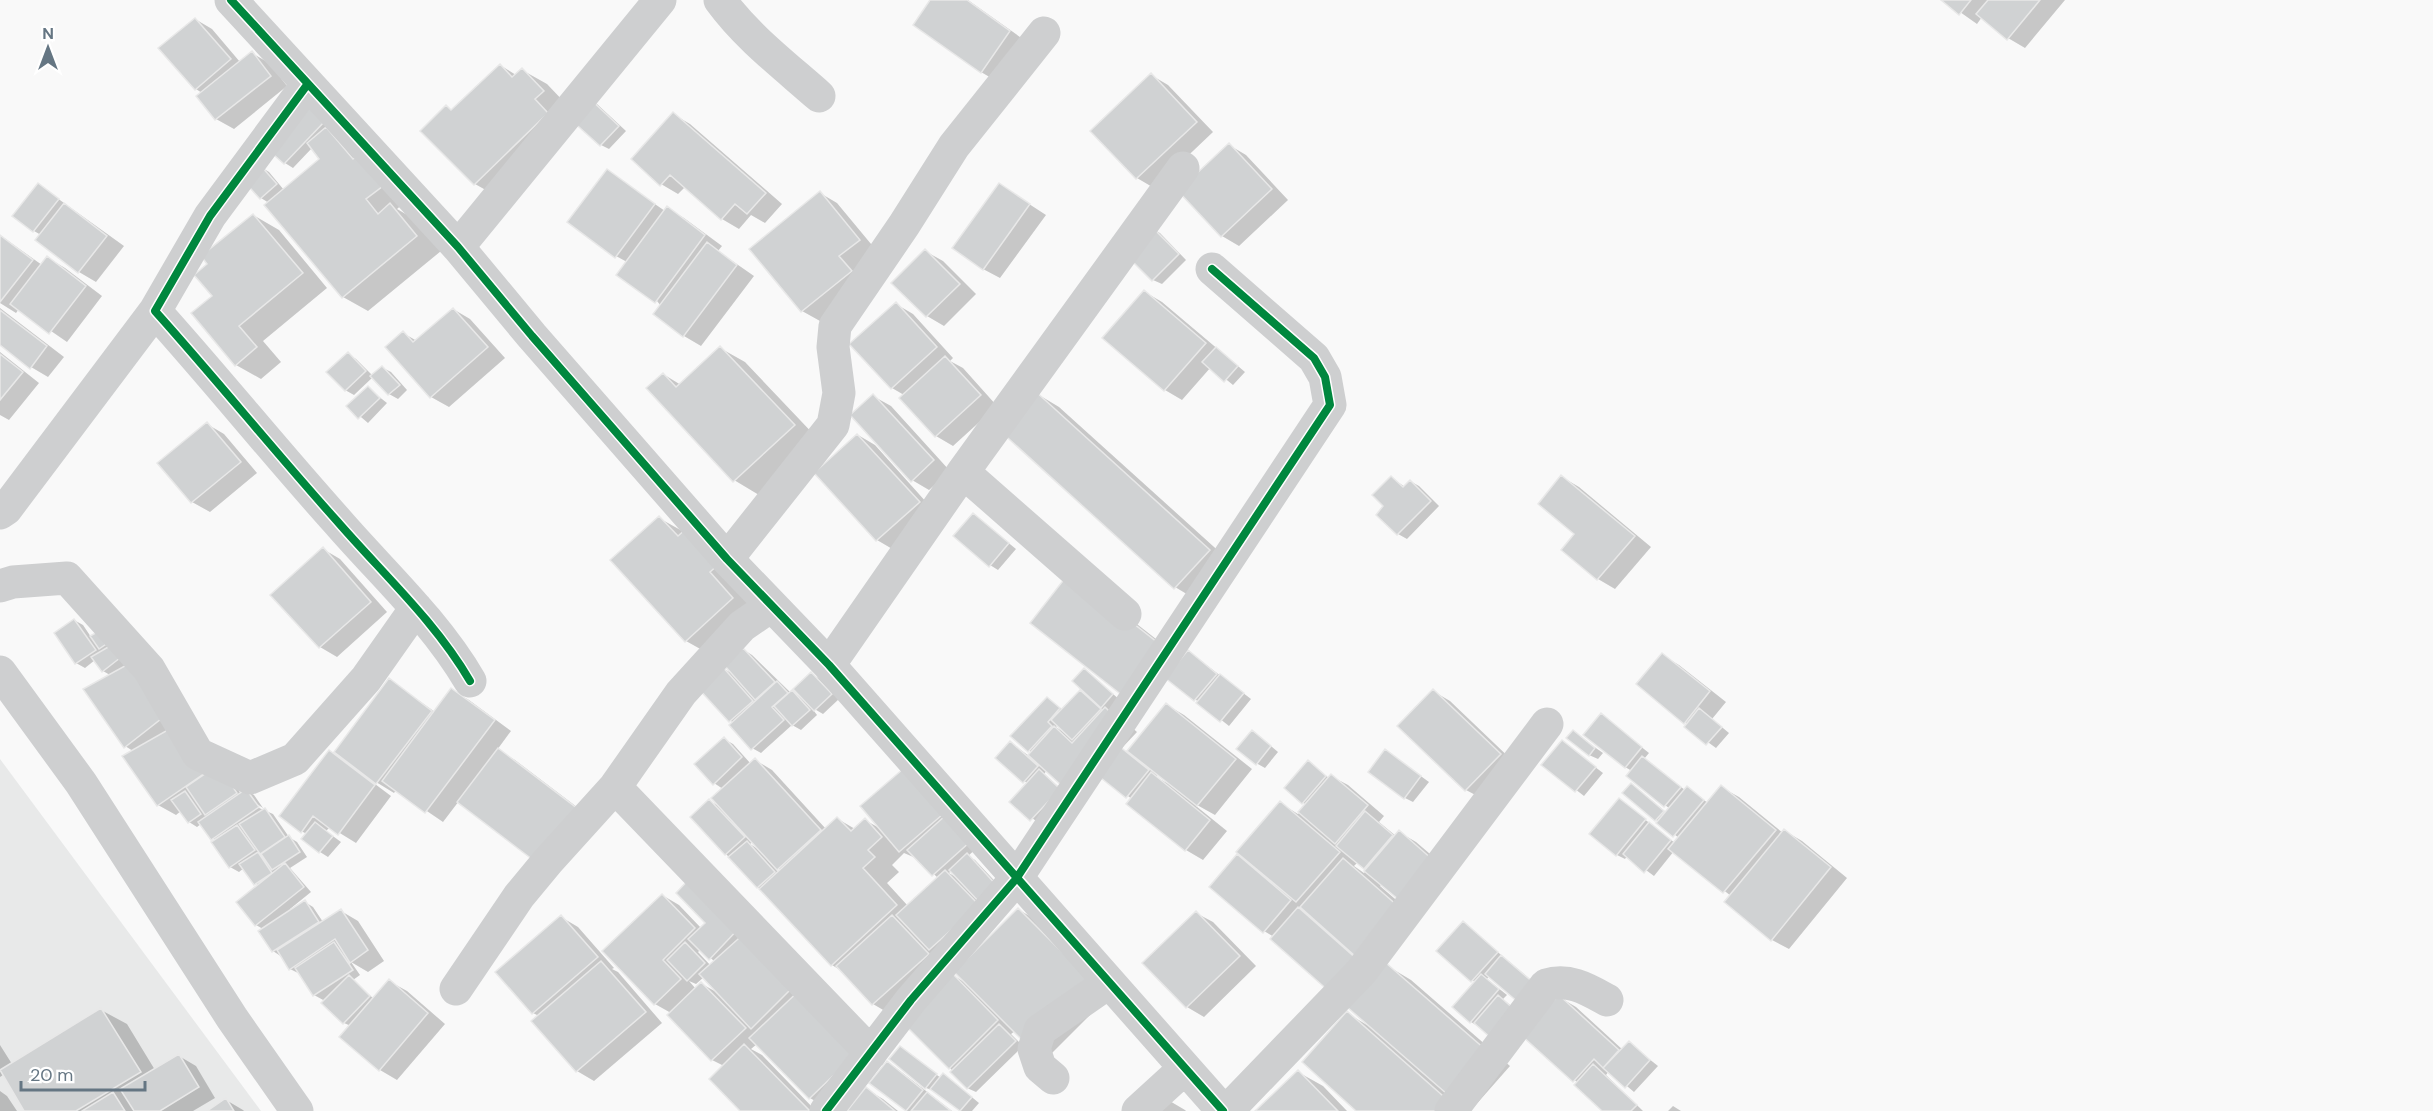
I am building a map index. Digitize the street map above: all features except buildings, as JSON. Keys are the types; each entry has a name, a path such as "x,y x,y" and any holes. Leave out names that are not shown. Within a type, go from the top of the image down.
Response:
{"street":[{"path":"231,0 458,247 532,336 727,559 829,665 1223,1111"},
{"path":"458,247 660,0"},
{"path":"720,0 737,23 752,38 819,96"},
{"path":"727,559 833,425 839,393 833,347 835,326 904,225 954,146 1044,33"},
{"path":"0,513 6,509 155,311 210,216 307,85"},
{"path":"829,665 963,472 1183,168"},
{"path":"826,1111 911,1000 1017,879 1330,405 1326,377 1314,358 1212,269"},
{"path":"155,311 336,521 416,608 454,654 470,681"},
{"path":"963,472 1125,614"},
{"path":"0,586 13,582 68,578 149,669 198,754 250,778 295,759 366,679 416,608"},
{"path":"456,989 519,896 615,787 681,693 742,626 771,606"},
{"path":"0,672 81,783 232,1018 297,1111"},
{"path":"1227,1111 1361,972 1547,724"},
{"path":"615,787 871,1053"},
{"path":"1451,1111 1546,985 1565,982 1586,988 1606,1000"},
{"path":"1053,1078 1040,1067 1034,1049 1040,1030 1108,983"},
{"path":"1138,1111 1184,1069"}],"shaded area":[{"path":"0,759 261,1111 0,1111"}],"cycle path":[{"path":"231,0 458,247 532,336 727,559 829,665 1223,1111"},
{"path":"307,85 210,216 155,311 424,618 441,638 470,681"},
{"path":"826,1111 911,1000 1016,879 1330,405 1325,377 1314,358 1212,269"}]}
